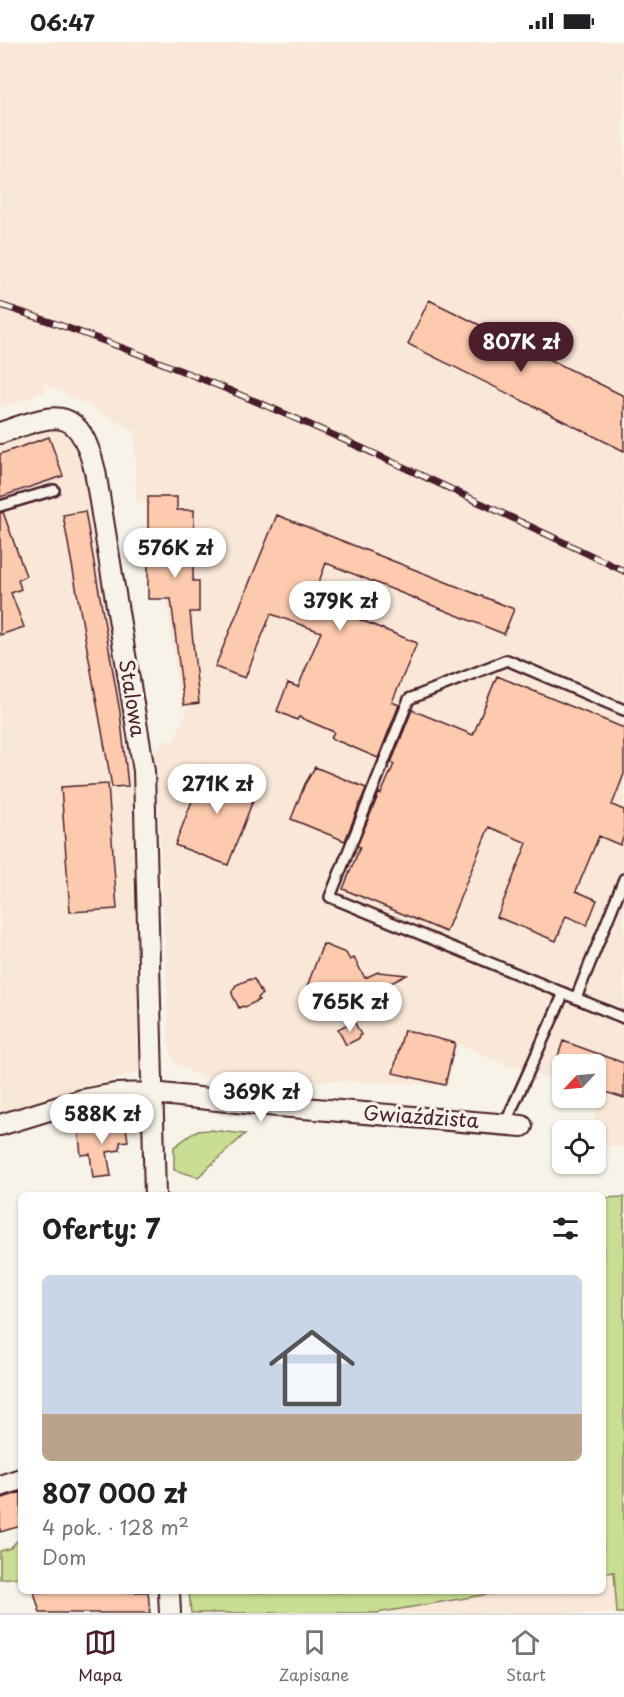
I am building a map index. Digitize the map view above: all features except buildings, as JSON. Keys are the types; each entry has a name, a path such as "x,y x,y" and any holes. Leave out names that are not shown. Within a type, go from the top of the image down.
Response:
{"street":[{"name":"Stalowa","path":"0,433 43,419 66,420 77,428 87,441 95,471 144,771 155,1192"},
{"name":"Gwiaździsta","path":"0,1125 82,1100 115,1094 152,1094 514,1125"},
{"path":"0,1486 18,1480"},
{"path":"169,1594 170,1613"}],"lane":[{"path":"0,506 54,490"},
{"path":"624,711 507,660 409,699 330,897 624,1018"},
{"path":"576,998 624,879"},
{"path":"514,1125 564,993"}],"shaded area":[{"path":"0,42 624,42 624,1147 606,1146 606,1120 595,1120 596,1108 606,1108 606,1054 552,1054 552,1079 504,1064 457,1043 448,1085 203,1076 176,1063 169,1048 155,751 165,741 174,740 189,707 177,687 167,599 147,598 147,503 136,503 135,431 43,382 47,391 0,408"},
{"path":"39,422 67,428 85,470 127,721 134,826 139,1072 0,1115 0,436"},
{"path":"614,1572 617,1613 364,1613 483,1594 606,1594 606,1573"}],"green space":[{"path":"210,1130 245,1134 198,1177 174,1170 174,1147 196,1131"},
{"path":"624,1197 624,1613 617,1613 614,1572 606,1573 606,1198"},
{"path":"18,1540 18,1577 0,1579 0,1551 10,1548"},
{"path":"189,1594 489,1594 377,1613 191,1613"}],"railway":[{"path":"0,305 80,332 238,394 394,462 624,571"}]}
